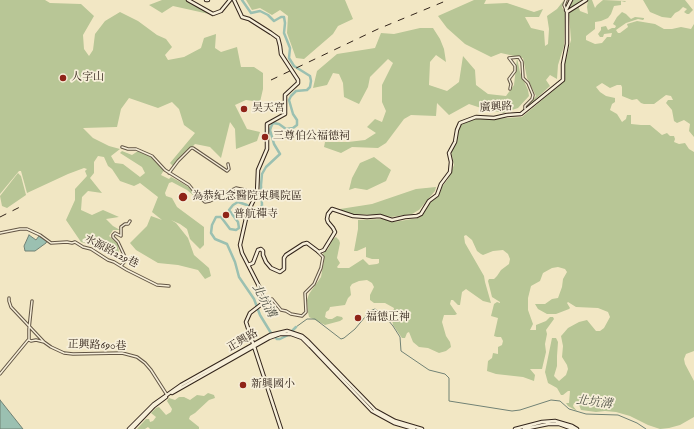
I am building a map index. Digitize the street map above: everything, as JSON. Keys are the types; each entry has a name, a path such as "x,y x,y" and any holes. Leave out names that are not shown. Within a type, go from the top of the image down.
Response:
{"street":[{"path":"188,0 213,14 223,9 230,0"},
{"path":"234,0 241,12 242,17 249,19 278,38 281,54 298,80 298,83 286,95 285,114 269,122 267,125 267,149 258,170 256,197 246,218 240,245 248,265 264,296 264,302 254,309 247,317 246,322 281,429"},
{"path":"566,0 564,5 567,11"},
{"path":"567,11 571,0"},
{"path":"567,11 586,0"},
{"name":"廣興路","path":"317,251 319,252 324,250 334,234 334,228 327,219 328,214 332,209 353,216 380,216 392,220 419,216 429,201 438,196 441,184 450,172 451,162 449,153 460,124 476,117 494,118 521,114 562,80 563,64 567,44 567,11"},
{"path":"510,89 510,79 515,70 515,66 509,58 519,57 522,62 523,78 528,83 533,95 532,99 525,106 526,111"},
{"path":"122,147 136,149 152,156 165,170 189,185 198,196 206,202 236,188 245,190 256,197"},
{"path":"169,173 191,148 227,171 229,169 228,164"},
{"path":"121,266 125,257 118,242 113,237 113,234 115,233 121,236 121,227 128,224 130,221"},
{"name":"水源路229巷","path":"0,233 27,229 40,235 51,243 67,242 72,244 75,242 90,249 103,258 114,262 158,285 169,286"},
{"path":"248,265 253,263 258,250 261,248 266,262 272,268 280,272 284,269 285,256 307,243 323,257 321,268 314,284 305,293 306,312 303,315 291,314 281,310 272,299"},
{"name":"正興路690巷","path":"9,298 11,308 44,342 51,347 64,353 122,353 137,357 151,370 167,395"},
{"path":"0,374 29,340 32,301"},
{"path":"291,333 302,336 308,341 375,410 395,421 422,429"},
{"name":"正興路","path":"129,429 154,404 167,395 253,345 275,334 291,333 302,338 372,411 394,423 414,429"},
{"path":"29,340 44,342"},
{"name":"正興路","path":"132,429 154,406 168,396 253,345"},
{"path":"515,429 542,422 555,422 577,429"},
{"path":"524,429 548,424 559,424 573,429"}],"shaded area":[{"path":"0,0 45,0 50,3 81,4 94,16 83,35 84,49 89,56 93,50 95,34 105,21 120,12 138,21 157,35 166,39 172,47 165,55 168,60 184,57 201,48 204,38 216,34 215,48 221,52 237,47 241,67 254,67 263,73 263,89 260,102 246,100 235,105 247,129 260,132 257,141 236,149 235,129 230,122 221,158 210,147 195,144 173,166 170,163 195,133 184,125 179,109 172,102 158,108 129,98 121,109 117,127 83,128 93,138 109,146 120,149 111,156 115,163 123,164 140,177 145,173 142,167 120,153 122,151 132,155 138,151 152,157 164,170 161,175 169,179 171,177 190,188 200,200 187,190 172,182 169,183 165,193 166,196 172,198 177,207 204,227 204,245 200,249 190,239 187,229 171,220 176,223 188,238 194,255 209,268 211,276 205,279 198,270 178,265 158,263 136,250 130,243 147,226 151,216 162,220 152,212 158,197 140,183 134,186 120,181 112,169 108,166 104,157 98,156 94,162 94,173 90,178 102,193 88,191 82,197 81,210 92,215 103,210 119,217 106,219 120,230 113,230 109,236 118,244 119,253 81,242 66,220 75,200 75,189 87,176 85,171 87,169 84,168 68,174 27,193 21,171 19,171 0,194"},
{"path":"162,0 188,0 209,14 173,6 162,13 149,5"},
{"path":"246,0 345,0 353,19 338,26 333,34 304,59 296,58 287,33 288,16 280,10 272,15 260,8 252,10"},
{"path":"474,0 486,0 484,4 507,3 534,12 543,9 539,17 525,17 531,28 544,31 545,46 548,44 549,29 547,16 557,9 564,0 562,7 565,13 564,46 558,65 557,79 550,75 546,80 550,86 527,107 527,105 536,96 527,78 523,58 501,53 491,57 465,44 447,28 438,16"},
{"path":"571,0 585,0 578,5 580,11 588,14 588,0 592,0 595,8 603,0 626,1 621,1 621,5 614,6 608,18 595,22 595,29 586,36 586,40 595,44 602,43 607,37 611,37 612,33 604,34 603,37 600,37 598,34 601,27 606,26 608,30 615,28 616,26 613,24 622,12 631,19 635,17 644,19 638,19 626,23 616,30 618,33 628,27 627,24 637,21 655,24 664,29 681,27 691,29 694,24 694,137 689,131 690,124 684,120 677,123 674,121 672,110 666,103 668,100 673,100 671,96 666,95 654,104 644,104 637,99 632,100 622,96 621,85 610,88 602,83 596,87 606,96 615,98 615,102 612,104 610,110 617,114 622,122 626,119 627,115 631,115 631,124 650,125 662,135 667,133 670,136 674,136 674,142 679,144 685,143 689,149 694,152 694,351 686,354 684,359 694,381 694,417 680,425 669,428 660,429 630,416 616,412 581,410 579,405 574,403 573,406 577,411 568,406 566,403 569,403 570,391 561,395 557,388 548,383 545,372 552,338 556,338 558,342 557,366 554,376 559,381 566,375 568,369 562,357 563,346 561,336 568,328 579,322 587,320 596,331 600,331 604,328 610,317 608,312 598,308 576,307 568,302 569,309 556,314 547,314 538,309 535,304 545,304 552,299 558,298 563,279 567,272 565,269 558,267 552,268 543,273 540,281 531,286 528,298 528,310 533,324 530,330 536,330 536,325 546,321 550,317 553,317 554,319 546,330 546,352 542,369 530,369 535,375 534,381 523,377 496,374 487,371 488,361 492,358 493,353 498,354 498,347 502,345 503,341 501,337 494,336 498,318 491,316 494,304 500,302 492,297 488,281 489,279 494,279 501,270 509,264 510,259 508,254 503,250 493,251 483,255 481,254 477,251 472,240 466,235 464,236 465,243 484,276 491,303 483,301 466,289 462,292 460,305 451,300 450,304 457,314 444,315 442,322 451,347 446,351 439,353 428,348 419,347 413,342 409,332 405,338 402,338 393,325 390,316 394,308 385,303 374,303 370,300 370,295 374,287 372,283 367,280 352,284 350,287 351,295 345,305 330,307 326,312 325,317 328,319 332,319 337,316 342,317 343,319 340,321 325,325 309,317 307,300 309,294 321,277 324,260 323,253 328,249 333,239 336,237 340,243 337,258 340,263 337,267 338,268 349,268 363,259 369,265 379,263 379,259 366,257 366,247 354,251 358,220 382,219 394,222 420,217 428,204 439,196 442,187 448,179 454,165 451,151 457,142 457,129 459,126 472,119 522,117 560,85 565,78 565,62 571,40 569,14"},
{"path":"643,0 685,0 693,10 687,14 684,12 687,9 683,7 671,18 662,17 650,12"},
{"path":"420,28 433,28 444,49 446,62 436,55 430,62 429,85 447,91 459,82 463,56 475,70 476,85 488,94 506,96 514,85 517,58 520,72 529,96 518,108 503,113 469,104 449,115 437,103 436,116 411,115 404,119 386,143 378,148 352,147 341,153 324,147 325,142 365,140 376,133 367,127 375,119 382,122 386,111 382,102 382,85 393,63 388,59 370,77 368,87 359,104 344,97 343,83 339,74 333,73 327,85 313,88 317,71 337,54 375,48 381,33 394,34"},
{"path":"374,157 391,170 386,181 367,190 355,188 349,190 352,178 360,163"},
{"path":"18,173 21,176 26,195 7,208 2,206 0,196"},
{"path":"436,187 435,191 419,210 412,214 391,217 381,215 346,214 340,209 372,204 416,189"},
{"path":"29,235 36,240 39,236 47,241 35,251 25,251 24,246"},
{"path":"208,393 214,395 215,398 209,400 190,416 189,419 199,427 199,429 150,429 148,427 145,429 137,429 146,419 149,419 150,422 153,421 156,417 151,413 156,408 159,407 166,415 171,412 172,409 167,401 169,398 175,400 179,397 184,397 190,400 197,395 204,396"},
{"path":"0,400 23,429 0,429"}],"waterway":[{"name":"北坑溝","path":"242,0 251,13 260,11 268,15 274,21 284,17 284,33 290,48 289,58 294,66 310,76 311,81 310,87 307,90 296,91 289,100 293,114 297,120 297,125 293,128 286,129 279,124 273,123 271,127 270,130 274,144 280,154 266,167 262,174 262,205 260,211 238,202 229,210 238,222 239,228 236,230 230,229 221,217 216,217 212,225 211,233 215,239 227,244 235,262 239,277 254,299 260,315 271,333 277,339 280,339 288,335 296,327"},
{"name":"北坑溝","path":"296,327 307,319 315,319 341,339 355,329 370,311 375,309 383,314 400,337 401,351 429,370 445,374 449,378 449,401 512,411 520,410 551,400 560,401 569,409 586,414 618,415 637,423 646,429"}],"railway":[{"path":"271,80 378,29 448,0"},
{"path":"0,217 22,206"}],"place":[{"name":"人字山","path":"63,78"},
{"name":"昊天宮","path":"244,109"},
{"name":"三尊伯公福德祠","path":"265,137"},
{"name":"為恭紀念醫院東興院區","path":"183,197"},
{"name":"普航禪寺","path":"226,215"},
{"name":"福德正神","path":"358,318"},
{"name":"新興國小","path":"243,385"}]}
